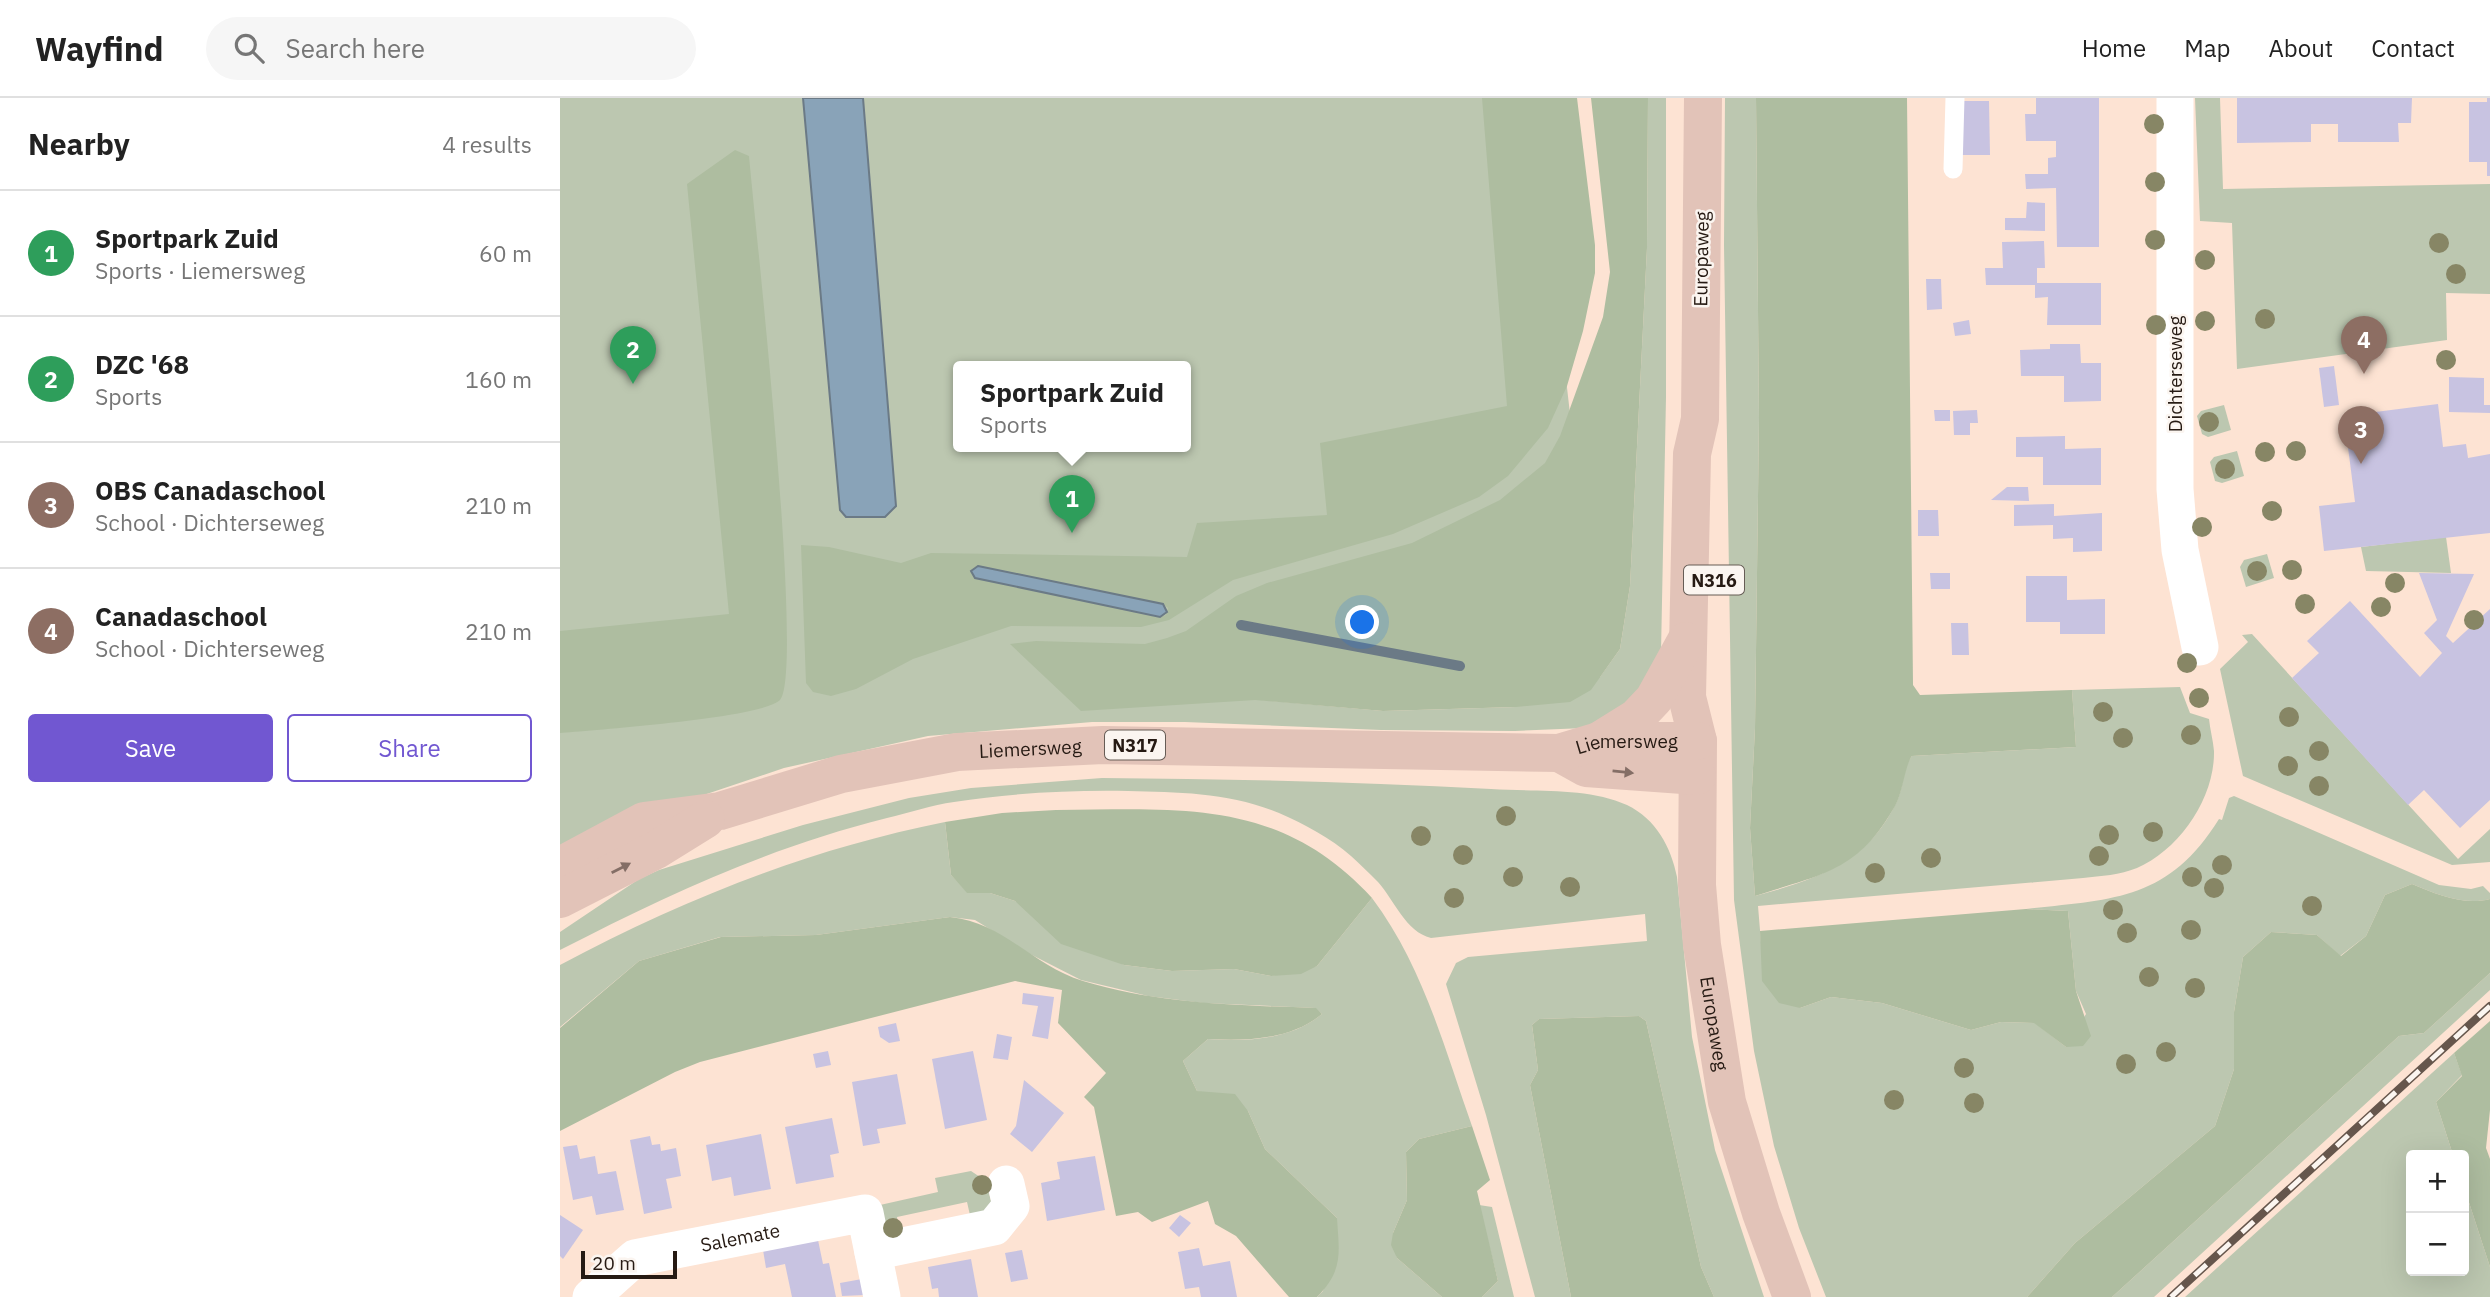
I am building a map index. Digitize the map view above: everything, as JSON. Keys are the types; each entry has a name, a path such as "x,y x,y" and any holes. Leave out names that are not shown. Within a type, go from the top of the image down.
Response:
{"main road":[{"name":"Europaweg","path":"1703,98 1700,419 1692,454 1687,697 1697,759 1697,885 1702,945 1725,1089 1761,1213 1793,1297"},
{"name":"Europaweg","path":"1697,759 1714,696 1714,453 1700,419"},
{"path":"1598,741 1636,718 1654,699 1690,633"},
{"name":"Liemersweg","path":"560,866 644,821 720,811 841,774 957,752 1129,745 1559,753 1598,741 1697,759"},
{"name":"Liemersweg","path":"1559,753 1586,768 1697,759"},
{"name":"Liemersweg","path":"560,899 656,849 720,811"}],"street":[{"name":"Dichterseweg","path":"2175,98 2175,489 2180,550 2200,647"},
{"path":"873,1252 994,1227 1011,1206 1006,1184"},
{"name":"Salemate","path":"591,1297 635,1258 865,1213 881,1297"}],"lane":[{"path":"1953,169 1955,98"}],"green space":[{"path":"560,98 1534,98 1600,677 1620,649 1630,586 1647,248 1648,98 1666,98 1666,397 1661,653 1647,690 1585,728 1515,731 1381,730 1185,722 1092,722 928,736 784,768 656,811 560,852","holes":["1262,700 1516,707 1383,711"]},
{"path":"1482,98 1577,98 1595,245 1595,273 1583,331 1567,386 1548,428 1508,476 1479,497 1393,534 1233,580 1169,620 1141,627 1011,626 913,659 856,689 831,696 813,692 806,683 801,545 829,547 901,563 931,553 1187,557 1197,523 1327,515 1320,443 1507,406","holes":["978,566 1163,604 1168,608 1166,615 1160,617 976,578"]},
{"path":"1591,98 1648,98 1647,248 1630,586 1620,649 1591,690 1570,702 1516,707 1383,711 1255,700 1081,711 1010,644 1036,641 1145,644 1167,638 1186,631 1236,596 1267,583 1412,543 1500,500 1545,463 1560,436 1603,317 1610,272"},
{"path":"1725,98 1756,98 1759,418 1755,728 1750,828 1755,896 1820,875 1856,854 1885,822 1897,801 1912,756 2076,747 2072,690 2180,687 2190,713 2209,719 2214,751 2208,787 2192,820 2167,849 2137,868 2083,878 1758,906 1762,954 1800,1008 1831,997 1882,1003 1971,1030 2001,1022 2035,1023 2066,1047 2086,1014 2076,991 2068,911 2026,909 2112,898 2158,881 2180,866 2200,846 2219,819 2222,820 2229,798 2234,796 2439,885 2471,889 2483,886 2490,893 2490,899 2460,900 2412,884 2385,895 2366,936 2340,956 2317,935 2271,932 2243,957 2234,1012 2234,1069 2215,1126 2075,1243 2027,1297 1826,1297 1799,1228 1774,1146 1754,1051 1734,900 1724,245"},
{"path":"1756,98 1907,98 1913,685 1920,695 2072,690 2076,747 1912,756 1895,806 1867,845 1836,868 1755,896 1750,828 1755,728 1759,418"},
{"path":"2195,98 2220,98 2223,189 2490,184 2490,294 2446,293 2447,340 2237,369 2232,223 2200,221"},
{"path":"735,150 749,156 776,443 787,613 786,671 780,700 767,706 712,718 560,733 560,631 729,614 687,184"},
{"path":"2224,405 2231,430 2208,437 2202,434 2197,416 2201,411"},
{"path":"2237,451 2244,476 2222,483 2215,481 2210,462 2214,457"},
{"path":"2446,537 2451,573 2366,571 2361,547"},
{"path":"2267,554 2274,578 2246,587 2240,567 2244,560"},
{"path":"2252,634 2458,859 2490,829 2490,862 2452,865 2243,776 2220,669 2248,642 2242,635"},
{"path":"1102,778 1296,781 1560,791 1611,799 1627,805 1646,818 1661,835 1671,855 1677,877 1692,1037 1715,1150 1764,1297 1714,1297 1701,1267 1646,1021 1639,1016 1539,1019 1532,1025 1538,1070 1530,1085 1571,1297 1535,1297 1486,1115 1446,984 1456,963 1468,957 1647,941 1645,914 1431,938 1422,935 1407,922 1378,882 1343,849 1279,813 1242,801 1186,793 1063,792 998,796 946,803 801,843 720,874 560,950 560,932 639,879 659,870 803,825 909,798 971,788"},
{"path":"1056,810 1187,811 1226,816 1265,826 1301,842 1337,865 1372,898 1317,966 1301,974 1271,976 1234,969 1172,971 1124,965 1061,944 1015,901 990,893 967,893 951,875 945,822 1002,813"},
{"path":"945,822 951,875 967,892 990,893 1015,901 1124,965 1172,971 1234,969 1271,976 1317,966 1372,898 1390,924 1419,979 1472,1126 1419,1139 1406,1152 1407,1200 1393,1233 1397,1258 1442,1297 1317,1297 1323,1291 1337,1218 1265,1149 1248,1111 1197,1091 1183,1061 1208,1039 1253,1039 1296,1029 1322,1014 1315,1008 1203,1003 1148,996 1081,980 1030,954 975,920 950,917 816,935 720,937 639,961 560,1027 560,965 652,919 747,879 845,847"},
{"path":"2412,884 2460,900 2490,899 2490,973 2424,1033 2399,1036 2112,1297 2027,1297 2075,1243 2215,1126 2234,1069 2234,1012 2243,957 2271,932 2317,935 2341,956 2366,936 2385,895"},
{"path":"2026,909 2068,911 2076,991 2091,1036 2083,1046 2066,1047 2034,1023 2001,1022 1971,1030 1882,1003 1831,997 1800,1008 1779,1003 1762,981 1760,931"},
{"path":"950,917 987,927 1065,974 1111,989 1198,1002 1316,1008 1322,1014 1310,1023 1283,1034 1238,1040 1208,1039 1183,1061 1197,1091 1235,1094 1248,1111 1265,1149 1337,1218 1339,1251 1336,1269 1317,1297 1289,1297 1236,1236 1215,1224 1208,1201 1152,1222 1138,1212 1116,1216 1094,1107 1084,1097 1106,1073 1058,1023 1062,990 1015,981 700,1062 560,1131 560,1028 639,961 721,937 816,935"},
{"path":"2490,973 2490,990 2154,1297 2112,1297 2399,1036 2424,1033"},
{"path":"1639,1016 1646,1021 1701,1267 1714,1297 1571,1297 1530,1085 1538,1070 1532,1025 1539,1019"},
{"path":"2490,1021 2490,1110 2486,1148 2490,1159 2490,1267 2469,1202 2469,1150 2451,1150 2436,1102 2462,1076 2454,1053"},
{"path":"2454,1053 2462,1075 2436,1102 2451,1150 2406,1150 2406,1276 2469,1276 2469,1202 2490,1267 2490,1297 2185,1297"},
{"path":"1472,1126 1490,1180 1477,1191 1498,1281 1482,1297 1442,1297 1397,1258 1391,1245 1393,1233 1407,1200 1406,1152 1419,1139"},
{"path":"971,1171 986,1181 992,1205 972,1224 967,1202 897,1217 901,1239 887,1242 880,1205 938,1192 935,1178"},
{"path":"1479,1205 1492,1207 1514,1297 1482,1297 1498,1281"}],"water":[{"path":"803,98 863,98 896,506 885,517 846,517 840,510"},
{"path":"978,566 1163,604 1167,612 1160,617 975,578 971,571"}],"building":[{"path":"2036,98 2099,98 2099,247 2057,247 2056,188 2026,189 2025,174 2048,174 2048,158 2056,157 2056,141 2026,141 2025,114 2036,114"},
{"path":"2237,98 2412,98 2411,123 2398,123 2399,142 2338,142 2338,124 2311,124 2311,142 2237,143"},
{"path":"2487,98 2490,98 2490,176 2487,176 2487,162 2469,162 2469,102 2487,102"},
{"path":"1959,101 1989,101 1990,155 1960,155"},
{"path":"2027,202 2045,203 2045,231 2005,230 2005,218 2026,218"},
{"path":"2044,241 2045,268 2037,268 2037,283 2101,283 2101,325 2047,325 2048,297 2035,298 2035,285 1986,285 1985,268 2003,268 2002,242"},
{"path":"1926,279 1941,279 1942,309 1927,310"},
{"path":"1969,320 1971,334 1955,336 1953,323"},
{"path":"2050,344 2080,344 2081,363 2101,363 2101,401 2064,402 2064,376 2021,376 2020,350 2050,349"},
{"path":"2334,366 2339,405 2324,407 2319,368"},
{"path":"2449,377 2484,378 2484,405 2490,405 2490,413 2449,412"},
{"path":"2438,404 2443,447 2466,444 2468,458 2490,454 2490,533 2324,551 2319,506 2355,502 2344,416"},
{"path":"1934,410 1950,410 1950,421 1935,421"},
{"path":"1977,410 1978,423 1970,423 1970,435 1954,435 1953,411"},
{"path":"2065,436 2065,449 2101,448 2101,485 2043,485 2043,457 2016,457 2016,437"},
{"path":"2007,487 2028,487 2029,501 1991,500"},
{"path":"2054,504 2054,516 2102,513 2102,551 2073,552 2073,538 2053,539 2053,525 2014,526 2014,505"},
{"path":"1918,510 1938,510 1939,536 1918,536"},
{"path":"1930,573 1950,573 1950,589 1931,589"},
{"path":"2419,573 2474,574 2446,636 2453,643 2490,609 2490,800 2460,828 2424,790 2408,805 2292,678 2319,653 2307,641 2350,601 2420,677 2442,653 2424,633 2437,620"},
{"path":"2026,576 2067,576 2067,600 2105,599 2105,634 2060,634 2060,622 2026,622"},
{"path":"1951,623 1968,623 1969,655 1952,655"},
{"path":"1023,993 1054,997 1048,1039 1032,1036 1038,1006 1022,1004"},
{"path":"896,1023 900,1041 889,1043 880,1037 878,1027"},
{"path":"997,1034 1012,1037 1008,1060 993,1058"},
{"path":"828,1051 831,1065 816,1068 813,1054"},
{"path":"973,1051 987,1120 945,1129 932,1059"},
{"path":"897,1074 906,1124 877,1129 880,1143 863,1146 852,1082"},
{"path":"1024,1080 1064,1113 1032,1152 1010,1134 1016,1126"},
{"path":"832,1118 839,1153 830,1155 834,1177 796,1184 785,1127"},
{"path":"761,1134 771,1189 734,1196 731,1177 712,1181 706,1145"},
{"path":"650,1136 652,1145 660,1144 661,1151 676,1148 681,1176 666,1179 672,1208 644,1214 630,1140"},
{"path":"577,1145 580,1159 595,1156 598,1174 616,1171 624,1210 596,1215 592,1196 573,1200 563,1147"},
{"path":"1095,1156 1105,1210 1047,1221 1041,1183 1060,1179 1057,1162"},
{"path":"560,1215 583,1230 563,1259 560,1256"},
{"path":"1180,1215 1191,1223 1179,1237 1169,1228"},
{"path":"818,1240 823,1264 829,1263 836,1297 792,1297 785,1264 766,1268 763,1250"},
{"path":"1199,1248 1203,1266 1230,1261 1237,1297 1201,1297 1199,1287 1185,1289 1178,1252"},
{"path":"1022,1250 1028,1279 1011,1282 1005,1253"},
{"path":"971,1259 978,1297 939,1297 938,1288 932,1289 928,1267"},
{"path":"862,1279 865,1295 842,1296 840,1283"}],"waterway":[{"path":"1241,625 1460,666"}],"railway":[{"path":"2171,1297 2490,1006"}],"place":[{"name":"Canadaschool","path":"2364,374"},
{"name":"DZC '68","path":"633,384"},
{"name":"OBS Canadaschool","path":"2361,464"},
{"name":"Sportpark Zuid","path":"1072,533"}]}
